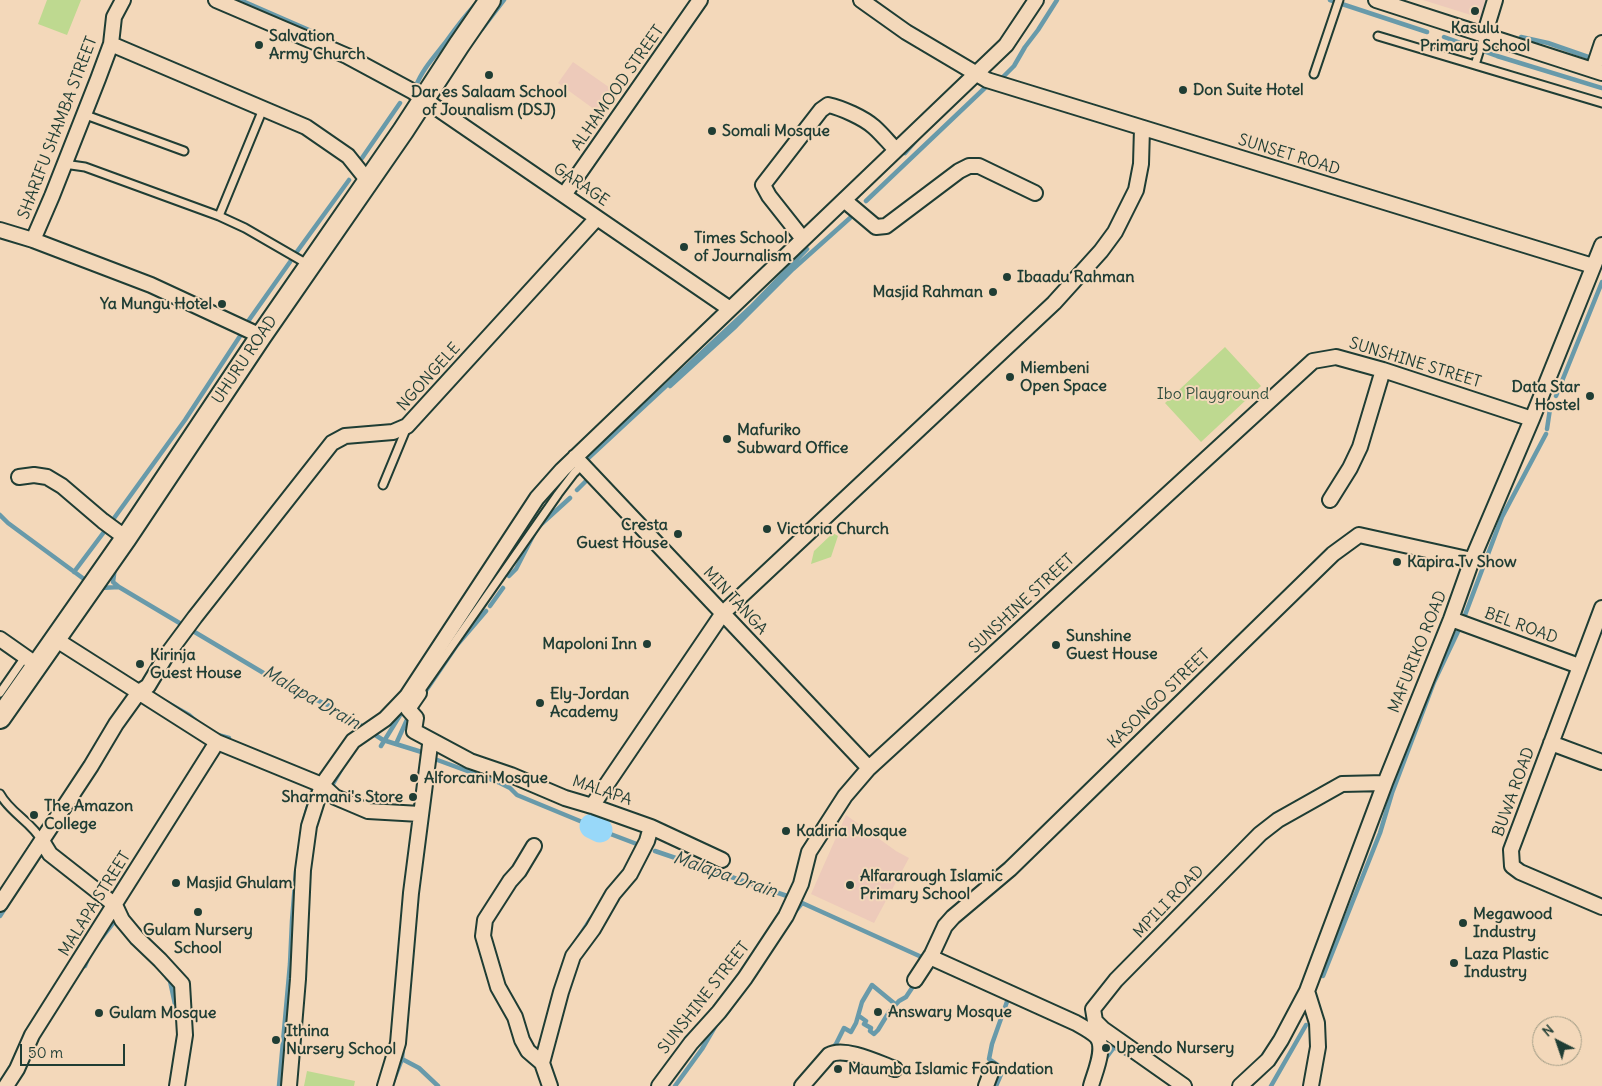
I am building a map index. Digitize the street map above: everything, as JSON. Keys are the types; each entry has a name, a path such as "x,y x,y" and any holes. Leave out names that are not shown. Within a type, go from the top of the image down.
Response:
{"main road":[{"name":"UHURU ROAD","path":"0,718 31,661 55,639 126,538 261,336 403,131 417,95 490,0"}],"street":[{"name":"SHARIFU SHAMBA STREET","path":"33,240 52,196 110,44 114,17 123,0"},
{"name":"GARAGE","path":"216,0 347,56 417,95 730,308"},
{"name":"ALHAMOOD STREET","path":"564,195 700,0"},
{"name":"SUNSET ROAD","path":"861,0 906,32 987,80 1593,266"},
{"path":"289,1086 309,826 322,785 352,741 412,703 537,498 578,461 730,308 1006,45 1036,0"},
{"path":"1376,0 1598,72 1602,43"},
{"path":"1484,36 1495,0"},
{"path":"110,44 306,127 348,156 368,181"},
{"path":"803,239 769,196 763,185 821,110 828,105 854,116 874,127 896,150"},
{"path":"592,806 723,614 1054,303 1101,251 1115,232 1136,190 1141,164 1142,128"},
{"path":"844,200 876,226 886,226 959,171 969,166 979,166 1035,193"},
{"name":"NGONGELE","path":"140,692 148,686 166,656 195,617 332,443 345,436 393,432 407,426 597,218"},
{"path":"0,230 33,240 151,285 261,336"},
{"name":"MAFURIKO ROAD","path":"1240,1086 1268,1060 1307,991 1385,782 1451,619 1472,560 1532,419 1602,245"},
{"name":"SUNSHINE STREET","path":"659,1086 691,1043 719,1012 745,978 786,916 801,884 808,852 845,796 869,768 1313,361 1336,357 1532,419"},
{"path":"1330,500 1350,468 1360,447 1382,370"},
{"name":"MIN TANGA","path":"578,461 869,768"},
{"path":"19,477 34,475 47,477 62,486 126,538"},
{"name":"KASONGO STREET","path":"916,980 945,926 1010,869 1333,554 1359,535 1472,560"},
{"name":"BUWA ROAD","path":"1600,616 1579,666 1511,850 1512,866 1520,872 1602,907"},
{"name":"BEL ROAD","path":"1451,619 1579,666"},
{"path":"0,639 31,661"},
{"path":"55,639 217,742 322,785 335,797 368,810 420,814"},
{"path":"0,904 91,766 116,724 140,692"},
{"name":"MALAPA","path":"412,703 416,718 414,731 470,761 511,775 565,798 651,827 722,860"},
{"name":"MALAPA STREET","path":"6,1086 17,1069 32,1035 217,742"},
{"path":"1551,743 1602,762"},
{"path":"385,1086 398,1043 410,893 430,745"},
{"name":"MPILI ROAD","path":"1184,1086 1103,1029 1095,1021 1094,1009 1116,980 1260,834 1278,820 1342,784 1385,782"},
{"path":"542,1063 561,992 573,956 593,929 613,894 630,874 647,841 651,827"},
{"path":"42,841 50,854 115,905 122,920 137,938 182,984 185,1035 177,1086"},
{"path":"534,846 485,920 483,936 498,987 515,1017 522,1040 528,1051 542,1063 550,1086"},
{"path":"930,957 1089,1030 1096,1036 1101,1045 1091,1086"},
{"path":"1307,991 1317,1023 1318,1047 1311,1086"},
{"path":"802,1086 829,1055 834,1052 847,1052 895,1069"},
{"path":"986,1086 992,1070"}],"lane":[{"path":"1314,74 1339,0"},
{"path":"1378,36 1602,103"},
{"path":"1475,65 1484,36"},
{"path":"220,216 264,109"},
{"path":"83,114 184,152"},
{"path":"63,164 85,167 220,216 246,228 309,266"},
{"path":"383,485 407,426"},
{"path":"0,693 31,661"},
{"path":"0,794 4,802 36,830 42,841"}],"shaded area":[{"name":"Kasulu Primary School","path":"1423,0 1496,0 1490,21"},
{"path":"573,62 613,90 598,112 558,83"},
{"path":"846,815 896,851 909,858 874,923 811,894"}],"green space":[{"path":"47,0 81,0 67,35 38,24"},
{"name":"Ibo Playground","path":"1225,347 1261,386 1201,442 1165,403"},
{"path":"833,533 838,536 831,557 811,564 814,551"},
{"path":"307,1071 355,1081 354,1086 304,1086"}],"waterway":[{"path":"240,0 309,30 342,47"},
{"path":"482,29 504,0"},
{"path":"1002,78 1014,66 1057,0"},
{"path":"1330,0 1427,32"},
{"path":"413,84 416,86 429,64 464,17 477,3"},
{"path":"1444,37 1497,56 1602,88"},
{"path":"1521,37 1548,43 1594,59"},
{"path":"866,201 989,84"},
{"path":"362,158 400,103"},
{"path":"905,153 919,137"},
{"path":"296,253 349,180"},
{"path":"670,386 736,326 793,269 850,218"},
{"path":"583,463 751,307 807,249"},
{"path":"249,320 290,262"},
{"path":"1556,396 1602,282"},
{"path":"112,521 185,420 244,330"},
{"path":"1547,429 1550,409"},
{"path":"1323,976 1380,833 1392,793 1434,682 1462,623 1502,517 1546,434"},
{"path":"577,490 591,476"},
{"path":"530,529 562,484"},
{"path":"509,576 516,569 537,528 570,498"},
{"name":"Malapa Drain","path":"0,515 8,523 88,582"},
{"path":"74,572 107,528"},
{"path":"115,567 113,582 119,587"},
{"name":"Malapa Drain","path":"99,589 119,587 282,684 332,707 383,740 428,754 433,756 432,758 500,783 510,788 517,795 592,826"},
{"path":"490,606 503,588"},
{"path":"423,695 457,645 486,611"},
{"path":"166,702 189,715 197,722"},
{"path":"381,746 405,707"},
{"path":"396,744 410,713"},
{"path":"218,735 229,738 226,738"},
{"path":"333,784 342,768"},
{"path":"303,824 312,792"},
{"name":"Malapa Drain","path":"592,826 600,830"},
{"name":"Malapa Drain","path":"600,830 642,846"},
{"name":"Malapa Drain","path":"655,851 793,898"},
{"path":"279,1086 296,871"},
{"name":"Malapa Drain","path":"800,902 926,959"},
{"path":"794,913 802,903"},
{"path":"0,916 7,905"},
{"path":"575,943 594,915"},
{"path":"96,945 117,918"},
{"path":"79,967 85,966 89,956"},
{"path":"167,978 170,981 178,1018"},
{"path":"859,1016 866,1021 864,1024 871,1028 870,1031 874,1034 889,1012 899,1001 906,997 916,982"},
{"path":"831,1050 844,1028 851,1032 856,1023 862,1002 872,985 895,1004"},
{"path":"996,1086 1002,1072 998,1065 989,1059 992,1044 1009,996"},
{"path":"675,1086 702,1049 716,1025 729,1010"},
{"path":"1271,1086 1306,1025"},
{"name":"Malapa Drain","path":"1103,1041 1133,1058"},
{"path":"1103,1062 1115,1046"},
{"path":"393,1082 402,1059 403,1047"},
{"path":"402,1059 419,1068 438,1086"}],"place":[{"name":"Kasulu Primary School","path":"1475,11"},
{"name":"Salvation Army Church","path":"259,45"},
{"name":"Dar es Salaam School of Jounalism (DSJ)","path":"489,75"},
{"name":"Don Suite Hotel","path":"1183,90"},
{"name":"Somali Mosque","path":"712,131"},
{"name":"Times School of Journalism","path":"684,247"},
{"name":"Ibaadu Rahman","path":"1007,277"},
{"name":"Masjid Rahman","path":"993,292"},
{"name":"Ya Mungu Hotel","path":"222,304"},
{"name":"Miembeni Open Space","path":"1010,377"},
{"name":"Data Star Hostel","path":"1590,396"},
{"name":"Mafuriko Subward Office","path":"727,439"},
{"name":"Victoria Church","path":"767,529"},
{"name":"Cresta Guest House","path":"678,534"},
{"name":"Kapira Tv Show","path":"1397,562"},
{"name":"Mapoloni Inn","path":"647,644"},
{"name":"Sunshine Guest House","path":"1056,645"},
{"name":"Kirinja Guest House","path":"140,664"},
{"name":"Ely-Jordan Academy","path":"540,703"},
{"name":"Alforcani Mosque","path":"414,778"},
{"name":"Sharmani's Store","path":"413,797"},
{"name":"The Amazon College","path":"34,815"},
{"name":"Kadiria Mosque","path":"786,831"},
{"name":"Masjid Ghulam","path":"176,883"},
{"name":"Alfararough Islamic Primary School","path":"850,885"},
{"name":"Gulam Nursery School","path":"198,912"},
{"name":"Megawood Industry","path":"1463,923"},
{"name":"Laza Plastic Industry","path":"1454,963"},
{"name":"Answary Mosque","path":"878,1012"},
{"name":"Gulam Mosque","path":"99,1013"},
{"name":"Ithina Nursery School","path":"276,1040"},
{"name":"Upendo Nursery","path":"1106,1048"},
{"name":"Maumba Islamic Foundation","path":"838,1069"}]}
